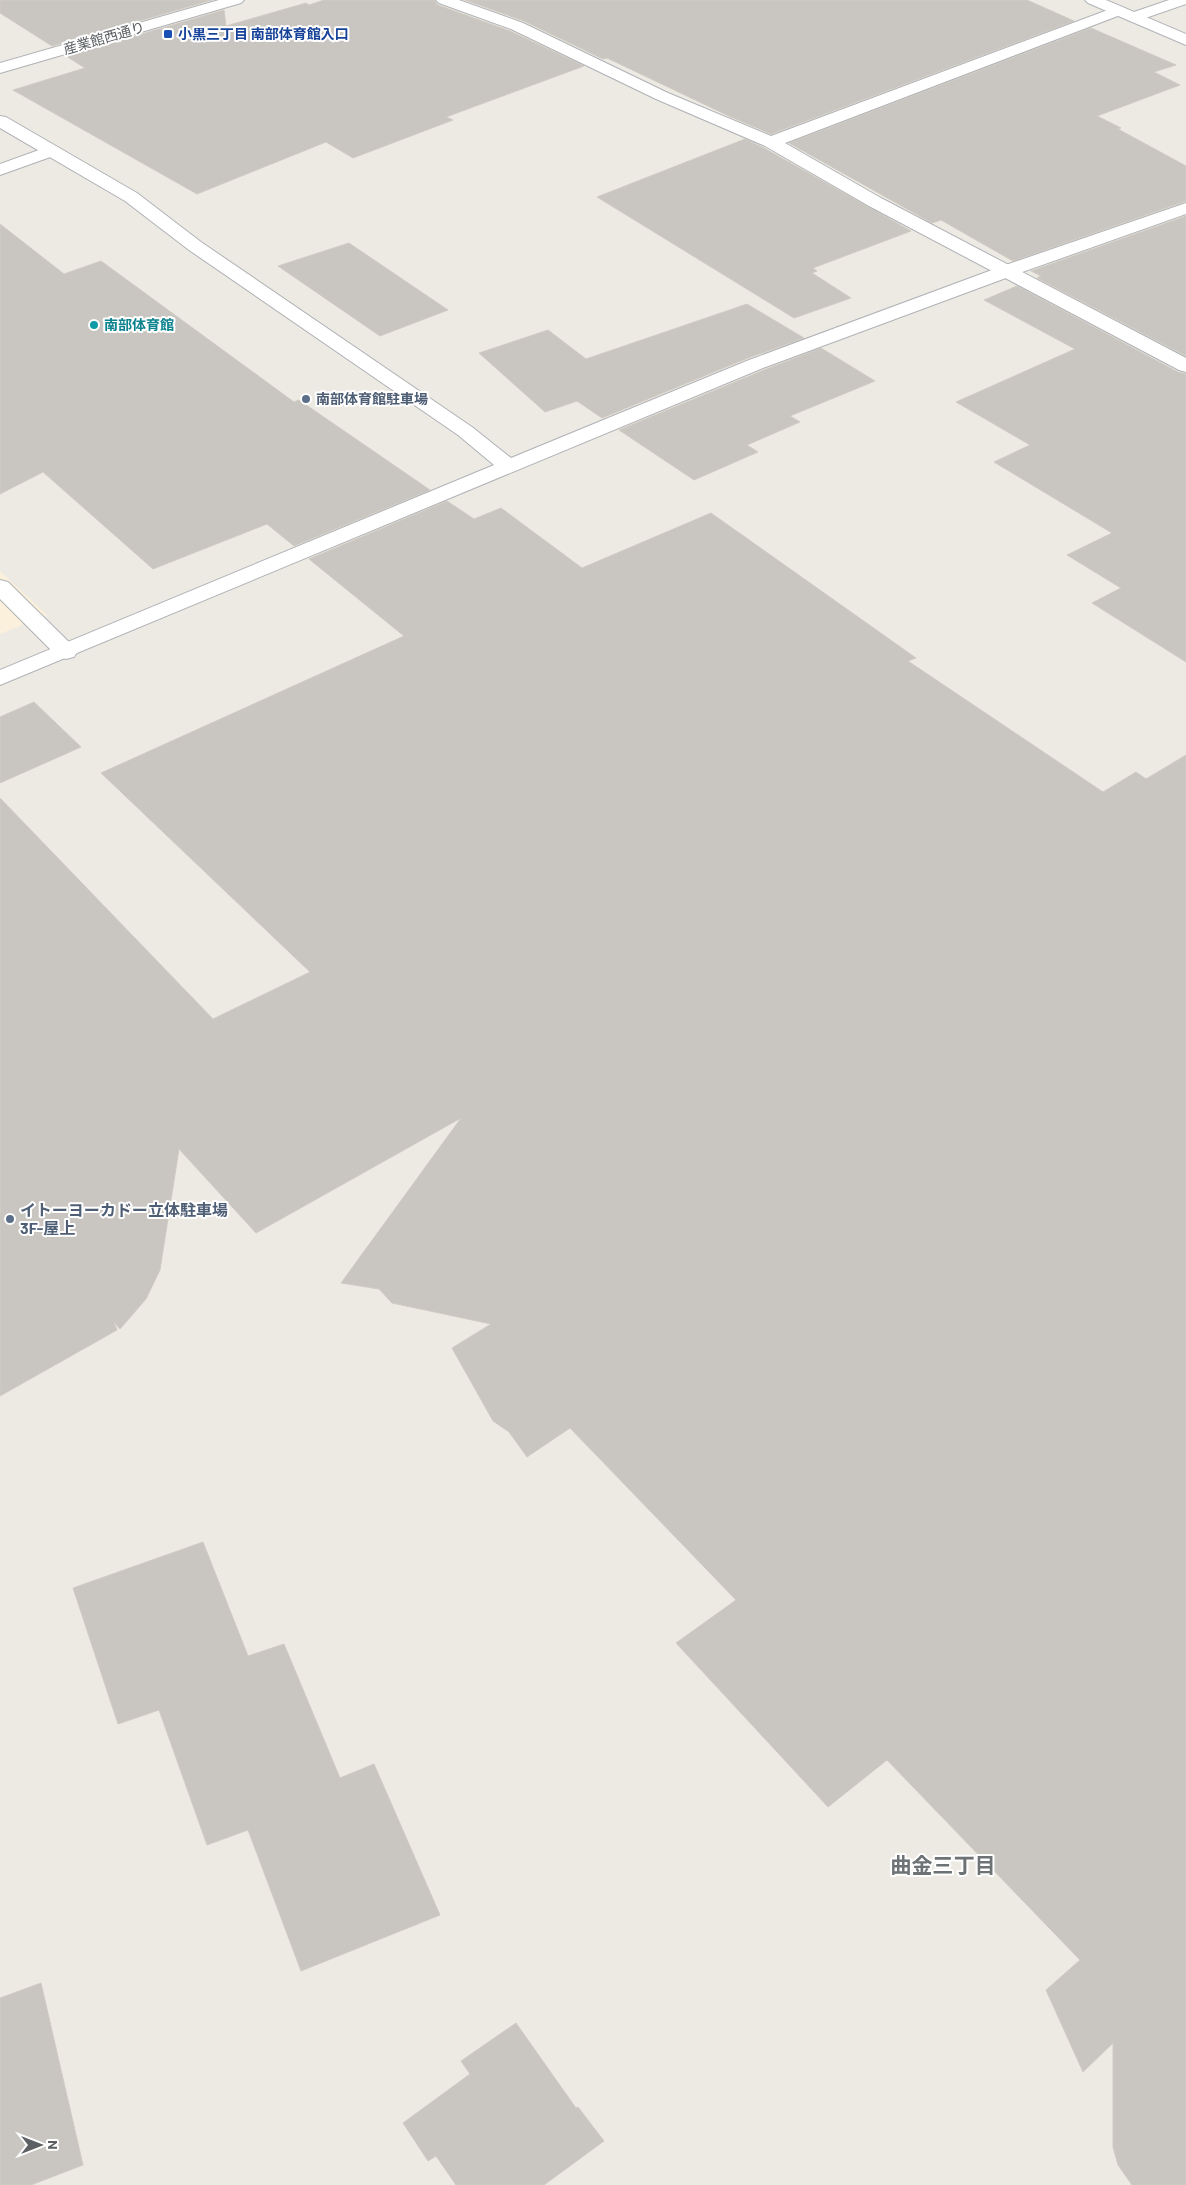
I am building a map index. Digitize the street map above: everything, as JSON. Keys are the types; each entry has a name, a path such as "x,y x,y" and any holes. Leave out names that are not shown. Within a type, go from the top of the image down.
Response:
{"street":[{"name":"産業館西通り","path":"0,68 236,0"},
{"path":"444,0 517,26 662,96 771,142 875,202 1186,366"},
{"path":"1093,0 1186,40"},
{"path":"1134,18 1184,0"},
{"path":"771,142 1118,11"},
{"path":"0,121 130,197 195,246 465,431 509,467"},
{"path":"0,170 50,151"},
{"path":"0,678 756,364 1007,271 1186,208"},
{"path":"0,587 66,652"}],"shaded area":[{"path":"0,571 47,615 0,634"}],"building":[{"path":"0,0 212,0 52,46 0,13"},
{"path":"324,0 434,0 438,5 510,31 584,66 446,117 453,120 353,158 326,142 197,194 13,90 85,68 66,56 224,10 226,26 306,3 309,5"},
{"path":"465,0 1027,0 1074,21 771,134 607,58 603,59 524,21"},
{"path":"1091,28 1176,65 1154,72 1180,85 1097,116 1186,166 1186,201 1013,261 941,220 932,223 789,143"},
{"path":"745,139 911,231 813,268 817,271 812,273 851,298 794,318 597,197"},
{"path":"1186,216 1186,356 1037,278 1041,276 1031,271"},
{"path":"0,224 64,274 101,261 294,402 299,400 430,490 294,546 267,524 153,569 43,472 0,494"},
{"path":"349,243 448,310 380,336 278,266"},
{"path":"1017,286 1178,372 1186,374 1186,662 1092,603 1121,588 1067,555 1112,533 994,462 1030,445 956,402 1075,349 984,300"},
{"path":"747,304 804,338 748,358 602,418 577,401 545,412 479,353 548,330 586,359"},
{"path":"821,348 875,381 790,416 800,422 747,445 758,452 694,480 619,430 764,370"},
{"path":"447,501 474,519 501,508 582,568 711,513 916,658 908,661 1103,792 1136,772 1146,779 1186,755 1186,2185 1132,2185 1118,2165 1113,2147 1113,2043 1083,2072 1046,1990 1080,1960 887,1760 828,1807 676,1643 736,1600 570,1428 527,1457 509,1432 493,1421 452,1348 491,1324 392,1303 379,1289 341,1283 461,1118 256,1233 179,1149 160,1270 146,1299 120,1329 114,1322 117,1330 0,1396 0,798 213,1019 310,972 101,773 404,636 309,559"},
{"path":"34,702 81,747 0,783 0,717"},
{"path":"203,1542 248,1656 284,1644 340,1778 374,1764 440,1915 301,1971 248,1830 207,1845 159,1710 118,1724 73,1588"},
{"path":"41,1983 83,2165 31,2185 0,2185 0,1998"},
{"path":"516,2023 576,2108 578,2107 604,2141 544,2185 456,2185 436,2156 428,2161 403,2123 470,2074 461,2061"}],"place":[{"name":"小黒三丁目 南部体育館入口","path":"168,34"},
{"name":"南部体育館","path":"94,325"},
{"name":"南部体育館駐車場","path":"306,399"},
{"name":"イトーヨーカドー立体駐車場 3F-屋上","path":"10,1219"}],"district":[{"name":"曲金三丁目","path":"943,1866"}]}
